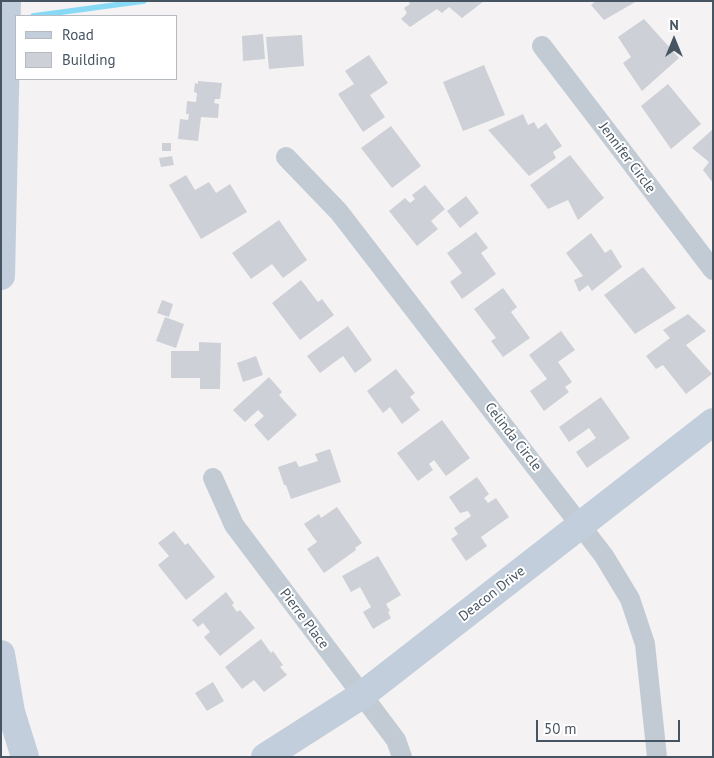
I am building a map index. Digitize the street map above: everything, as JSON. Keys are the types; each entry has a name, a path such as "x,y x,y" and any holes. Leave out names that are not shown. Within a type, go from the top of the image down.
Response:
{"street":[{"path":"1,276 7,1"},
{"name":"Jennifer Circle","path":"542,46 713,270"},
{"name":"Celinda Circle","path":"286,157 339,212 604,556 630,599 645,644 657,757"},
{"name":"Deacon Drive","path":"264,757 362,696 713,422"},
{"name":"Pierre Place","path":"213,478 234,525 396,740 402,757"},
{"path":"1,654 10,712 25,757"}],"building":[{"path":"408,1 484,1 462,18 449,7 442,13 437,9 410,27 401,19 407,13 404,8 410,4"},
{"path":"596,1 637,1 604,20 591,5"},
{"path":"644,19 679,58 642,91 623,63 631,57 618,37"},
{"path":"263,34 265,59 243,61 242,36"},
{"path":"302,35 304,66 269,69 266,37"},
{"path":"369,55 388,83 370,95 385,117 363,132 338,94 354,84 345,71"},
{"path":"484,65 505,115 463,131 443,82"},
{"path":"198,81 222,83 220,99 215,99 214,103 219,104 218,118 201,117 198,141 178,139 180,119 188,120 189,114 186,114 187,101 196,102 197,93 194,92 195,83 198,84"},
{"path":"668,84 701,124 671,149 641,106"},
{"path":"523,114 528,125 534,122 538,129 546,123 562,146 553,152 556,158 529,176 488,130"},
{"path":"391,126 421,166 392,188 361,148"},
{"path":"713,129 713,183 703,170 709,162 692,148"},
{"path":"162,143 171,143 171,151 162,151"},
{"path":"570,155 604,198 578,220 568,200 548,209 530,185"},
{"path":"172,156 174,165 161,167 159,158"},
{"path":"186,175 195,190 209,182 216,193 230,184 247,212 201,239 169,185"},
{"path":"425,185 445,209 431,221 438,229 417,246 389,211 405,198 410,203 415,199 412,195"},
{"path":"466,196 479,213 460,228 447,211"},
{"path":"279,220 307,260 283,278 272,264 251,279 232,253"},
{"path":"476,232 488,248 481,253 496,274 462,299 450,282 462,273 447,253"},
{"path":"591,233 605,253 611,249 622,267 592,291 588,285 579,292 574,280 583,276 566,253"},
{"path":"643,267 676,308 635,334 604,295"},
{"path":"301,280 318,302 322,299 334,315 300,340 272,303"},
{"path":"503,288 517,307 511,312 530,338 503,357 491,341 496,338 474,309"},
{"path":"162,300 173,304 169,317 157,313"},
{"path":"688,314 706,331 686,345 712,374 686,394 663,365 656,369 646,356 670,338 663,330"},
{"path":"165,317 184,324 176,348 156,341"},
{"path":"348,326 372,360 355,373 343,356 320,373 307,356"},
{"path":"561,331 575,350 558,362 572,382 565,387 569,392 544,411 530,391 547,379 529,355"},
{"path":"199,342 221,343 220,389 200,389 200,378 171,378 171,351 199,351"},
{"path":"256,356 263,375 243,382 237,363"},
{"path":"396,369 415,393 410,397 420,410 402,424 390,407 383,413 367,391"},
{"path":"269,377 282,392 279,395 297,415 268,441 254,425 264,416 258,410 245,422 233,410"},
{"path":"601,397 630,438 587,468 576,452 596,438 589,428 569,442 559,427"},
{"path":"442,420 470,458 446,476 434,460 429,464 433,470 418,481 397,453"},
{"path":"330,449 341,482 291,499 278,467 296,461 299,467 318,461 315,454"},
{"path":"477,477 489,494 484,498 488,503 496,498 509,517 481,537 487,546 466,561 451,539 458,534 454,528 471,516 468,511 460,513 449,497"},
{"path":"337,507 362,543 355,548 356,550 324,573 307,549 317,542 304,524 319,514 321,518"},
{"path":"174,531 185,545 188,543 215,577 186,600 158,565 169,556 158,543"},
{"path":"378,556 401,595 386,604 391,618 373,629 363,612 371,607 360,587 351,592 342,576"},
{"path":"226,592 234,603 232,605 237,612 240,610 255,628 220,656 204,637 210,632 203,623 198,627 192,620"},
{"path":"261,639 271,653 273,651 283,665 280,667 287,675 264,692 254,680 242,689 225,667"},
{"path":"213,682 224,701 207,711 195,693"}],"waterway":[{"path":"40,15 144,1"}]}
